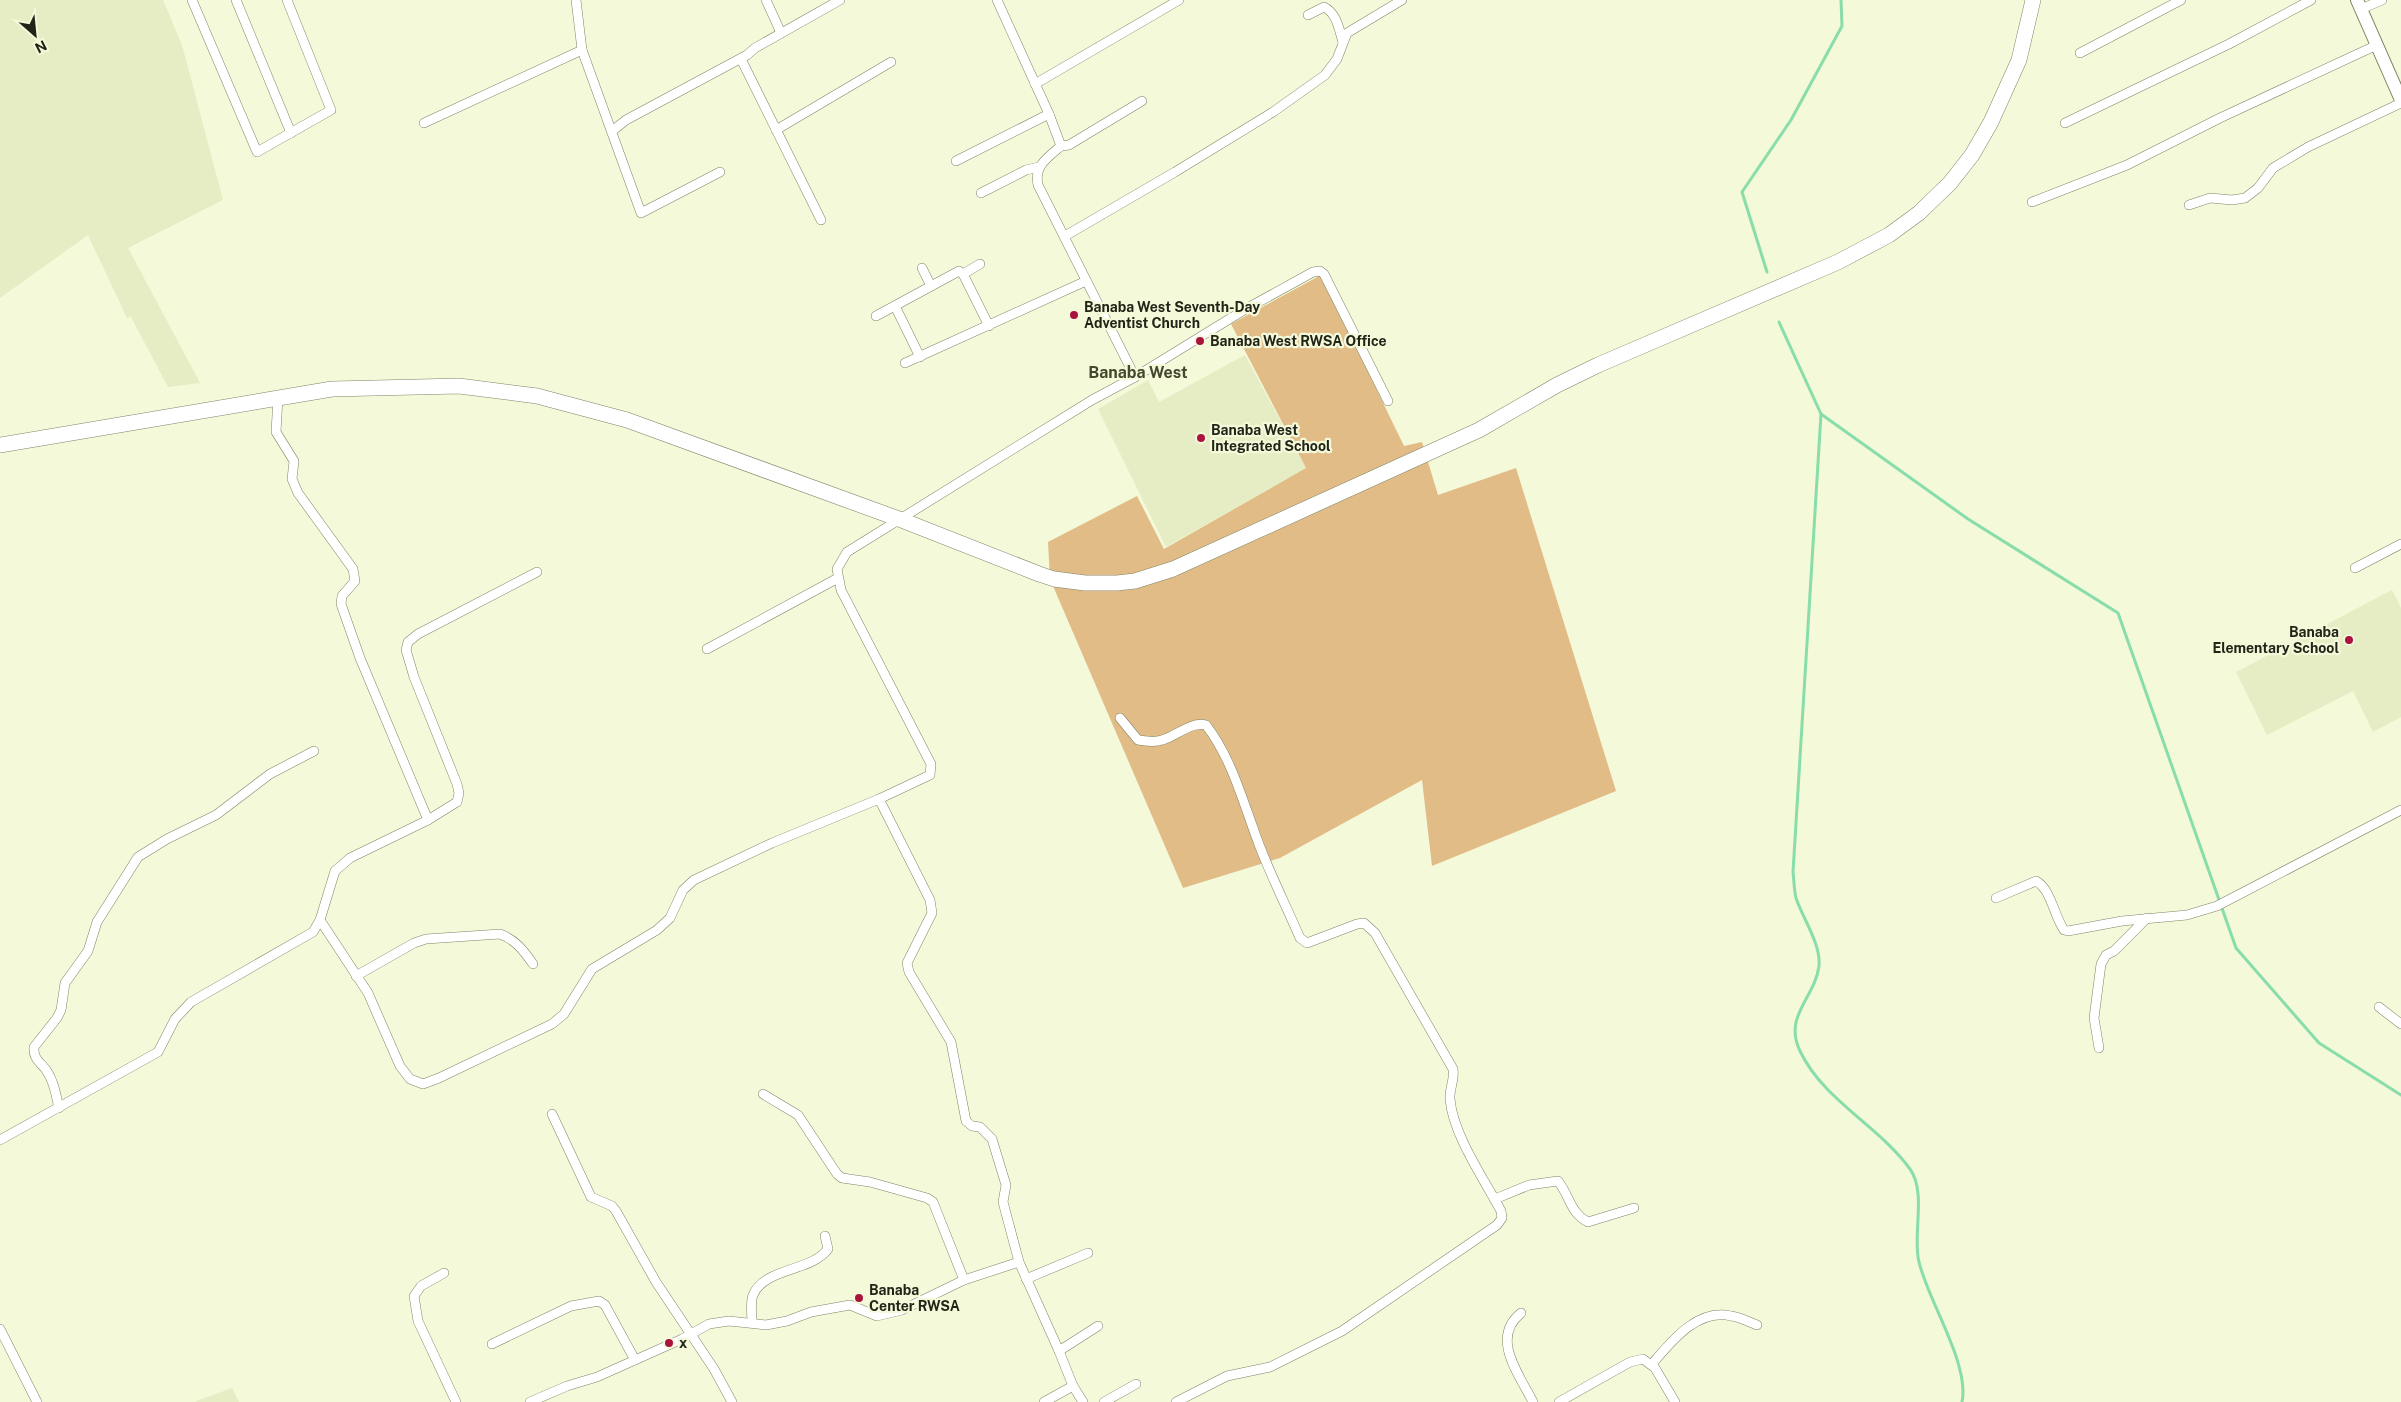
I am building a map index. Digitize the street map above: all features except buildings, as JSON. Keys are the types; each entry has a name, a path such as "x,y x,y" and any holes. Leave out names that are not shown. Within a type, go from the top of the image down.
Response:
{"main road":[{"path":"0,445 332,390 459,386 537,396 627,420 899,519 1046,577 1085,583 1135,581 1173,569 1462,438 1557,385 1598,365 1838,262 1889,235 1919,213 1950,183 1966,162 1991,122 2018,60 2033,0"}],"street":[{"path":"193,0 257,152 330,110 287,0"},
{"path":"236,0 291,133"},
{"path":"576,0 582,50 641,213 720,172"},
{"path":"766,0 781,32"},
{"path":"612,131 626,120 741,59 781,32 840,0"},
{"path":"997,0 1049,114 1061,146"},
{"path":"1034,84 1180,0"},
{"path":"1065,236 1176,172 1273,112 1325,75 1337,59 1346,33 1402,0"},
{"path":"2080,53 2181,0"},
{"path":"2065,123 2229,44 2311,0"},
{"path":"2189,205 2210,198 2232,200 2245,198 2258,188 2273,168 2308,147 2401,101 2359,5 2382,0"},
{"path":"1308,15 1324,7 1328,9 1336,18 1343,42"},
{"path":"2032,202 2126,165 2220,118 2378,45"},
{"path":"424,123 582,50"},
{"path":"741,59 821,220"},
{"path":"776,130 891,62"},
{"path":"981,193 1026,170 1038,167 1061,146 1069,145 1142,101"},
{"path":"956,161 1049,114"},
{"path":"1038,167 1036,175 1038,186 1136,377"},
{"path":"962,274 980,264"},
{"path":"922,268 931,286"},
{"path":"876,316 959,271 989,326"},
{"path":"320,920 368,994 400,1066 410,1079 423,1084 431,1081 552,1024 564,1014 592,969 657,930 670,918 683,890 694,880 772,843 879,799 930,774 930,764 841,590 837,569 847,552 1092,400 1136,377 1244,310 1313,272 1320,271 1324,274 1388,401"},
{"path":"905,363 1086,281"},
{"path":"895,306 920,357"},
{"path":"278,398 276,432 294,461 292,479 298,493 353,569 355,581 342,596 340,604 360,658 428,820"},
{"path":"2354,568 2401,544"},
{"path":"0,1140 158,1052 175,1020 191,1002 313,932 320,920 335,871 350,858 428,820 457,802 459,793 414,677 406,650 408,642 418,634 537,572"},
{"path":"707,648 838,578"},
{"path":"1120,718 1138,740 1149,742 1161,741 1196,725 1206,725 1219,743 1229,764 1261,849 1300,938 1307,943 1316,941 1357,924 1364,923 1375,933 1453,1069 1455,1079 1450,1098 1455,1119 1464,1142 1495,1199 1502,1218 1497,1225 1342,1331 1270,1367 1227,1376 1178,1401"},
{"path":"59,1108 54,1085 48,1072 36,1060 34,1047 57,1018 61,1010 65,983 88,952 97,922 138,857 167,838 216,815 270,774 314,752"},
{"path":"879,799 930,900 932,913 908,963 909,972 951,1042 966,1121 972,1126 980,1127 992,1139 1006,1185 1003,1202 1019,1262 1059,1351 1072,1386 1083,1402"},
{"path":"1996,898 2036,881 2045,889 2058,923 2064,930 2068,931 2091,925 2187,915 2217,906 2401,810"},
{"path":"2098,1048 2094,1018 2101,964 2106,955 2114,950 2147,918"},
{"path":"356,976 414,943 426,939 500,934 510,938 521,948 533,964"},
{"path":"2379,1007 2401,1024"},
{"path":"763,1094 798,1115 837,1174 842,1178 870,1182 927,1198 933,1202 964,1280"},
{"path":"552,1114 591,1197 612,1206 616,1211 656,1282 714,1369 732,1402"},
{"path":"1495,1199 1529,1185 1558,1181 1565,1190 1569,1205 1578,1217 1588,1222 1634,1208"},
{"path":"752,1322 752,1296 761,1284 774,1276 821,1256 828,1249 824,1236"},
{"path":"1026,1279 1088,1253"},
{"path":"530,1402 567,1386 597,1377 690,1335 708,1324 729,1321 766,1325 787,1321 810,1312 850,1305 877,1316 902,1310 964,1280 1019,1262"},
{"path":"444,1272 421,1286 414,1296 418,1321 456,1402"},
{"path":"492,1344 571,1306 599,1301 605,1305 635,1360"},
{"path":"1522,1313 1512,1320 1507,1330 1507,1345 1510,1358 1533,1402"},
{"path":"1652,1364 1678,1335 1706,1318 1730,1315 1757,1325"},
{"path":"1059,1351 1098,1326"},
{"path":"0,1330 37,1402"},
{"path":"1559,1402 1630,1362 1643,1359 1652,1364 1675,1402"},
{"path":"1104,1402 1136,1384"},
{"path":"1044,1402 1072,1386"}],"shaded area":[{"path":"0,0 163,0 182,45 223,200 128,248 200,383 168,387 131,317 127,318 88,235 0,298"},
{"path":"1321,275 1404,446 1422,442 1438,495 1516,468 1616,791 1432,866 1422,780 1280,858 1183,888 1050,579 1048,542 1137,496 1164,549 1306,468 1231,324"},
{"name":"Banaba West Integrated School","path":"1245,355 1306,468 1166,547 1098,409 1148,380 1159,402"},
{"name":"Banaba Elementary School","path":"2392,590 2401,608 2401,717 2373,732 2353,691 2267,735 2236,672"},
{"path":"232,1388 239,1402 194,1402"}],"waterway":[{"path":"1767,272 1742,192 1791,120 1842,26 1841,0"},
{"path":"1779,322 1821,414 1793,872 1796,898 1814,940 1819,958 1819,966 1812,988 1797,1017 1795,1027 1796,1039 1800,1051 1810,1068 1823,1084 1837,1099 1883,1139 1910,1169 1915,1179 1918,1190 1917,1251 1919,1262 1960,1370 1963,1387 1962,1402"},
{"path":"1821,414 1968,519 2118,613 2236,948 2319,1043 2401,1095"}],"place":[{"name":"Banaba West Seventh-Day Adventist Church","path":"1074,315"},
{"name":"Banaba West RWSA Office","path":"1200,341"},
{"name":"Banaba West Integrated School","path":"1201,438"},
{"name":"Banaba Elementary School","path":"2349,640"},
{"name":"Banaba Center RWSA","path":"859,1298"},
{"name":"x","path":"669,1343"}],"district":[{"name":"Banaba West","path":"1138,372"}]}
